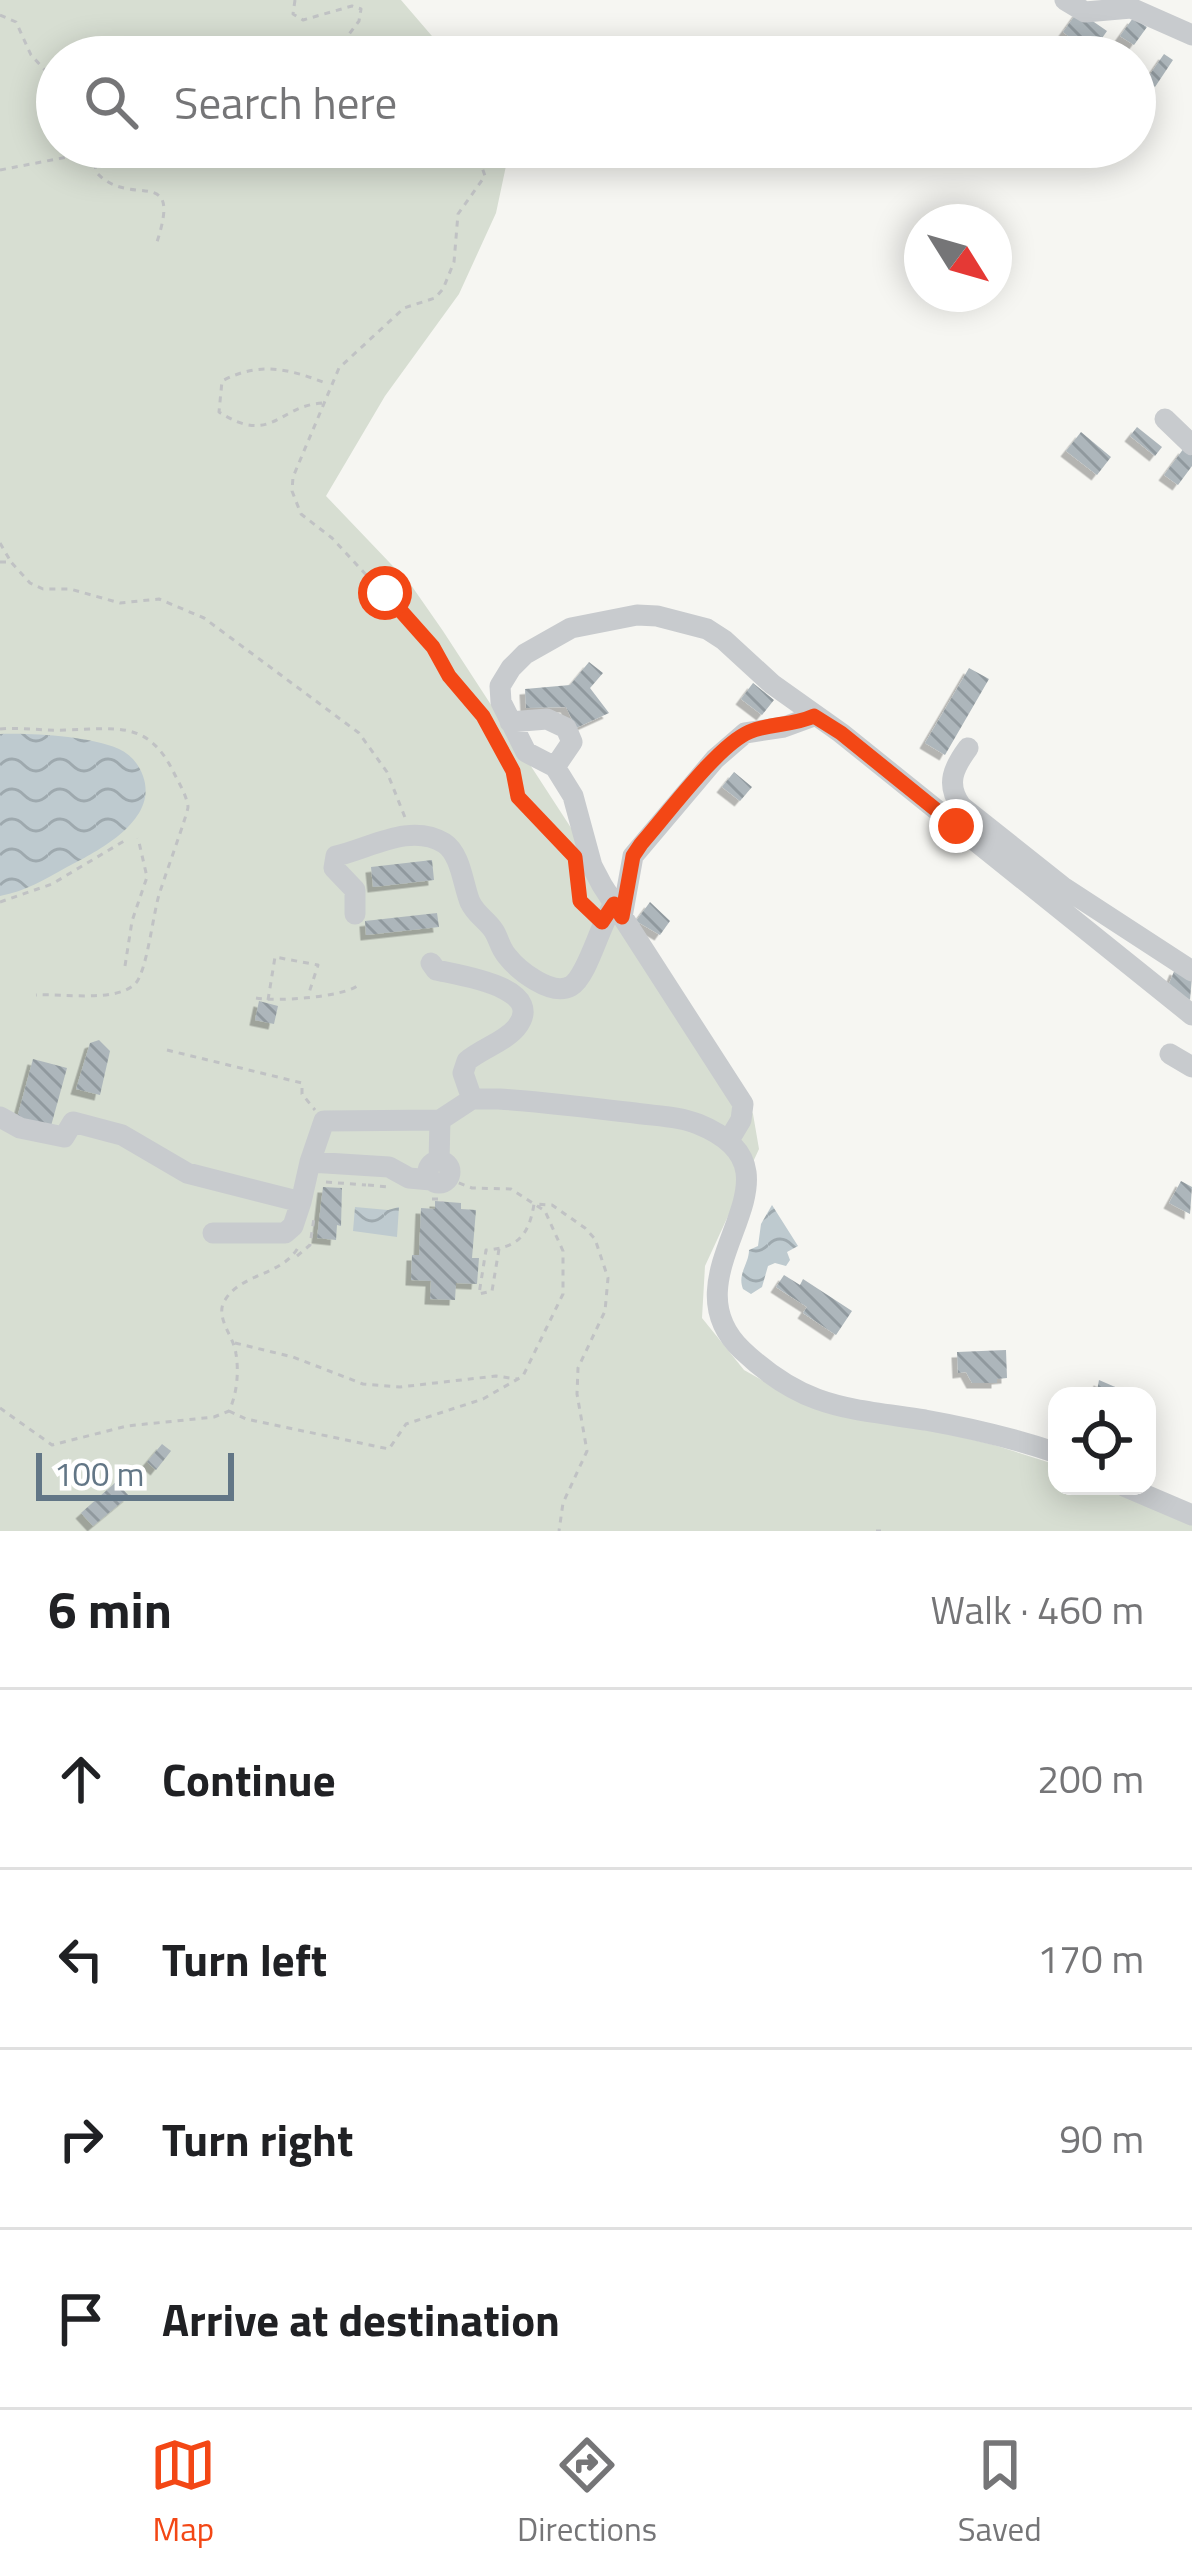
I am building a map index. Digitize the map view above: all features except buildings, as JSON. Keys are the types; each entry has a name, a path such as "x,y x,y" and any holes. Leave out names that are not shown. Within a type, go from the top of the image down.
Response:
{"street":[{"path":"1065,0 1085,11 1131,8 1192,35"},
{"path":"1165,419 1192,445"},
{"path":"729,1140 741,1120 743,1104 613,914 592,866 573,796 555,767 526,752 501,702 500,686 511,668 525,654 571,628 638,615 707,629 1192,1016"},
{"path":"356,914 356,890 334,868 336,856 385,838 422,837 449,847 477,913 492,928 509,959 543,983 562,988 572,985 613,914 633,856 715,759 745,733 814,716"},
{"path":"510,722 547,718 566,728 572,742 555,767"},
{"path":"968,748 951,776 961,806 1063,887 1182,965 1157,986"},
{"path":"431,963 436,970 493,981 509,992 521,1010 520,1024 510,1034 466,1061 463,1073 472,1100"},
{"path":"1169,1054 1192,1066"},
{"path":"213,1233 277,1234 294,1226 308,1204 324,1120 440,1120 472,1100 529,1101 687,1120 729,1140 743,1160 742,1214 718,1273 715,1300 722,1327 742,1350 780,1382 830,1405 874,1416 974,1429 1048,1450"},
{"path":"0,1117 64,1137 74,1122 122,1135 187,1173 308,1204"},
{"path":"314,1171 389,1167 409,1178 439,1173 440,1120"},
{"path":"1145,1495 1192,1515"}],"path":[{"path":"296,0 293,14 303,20 352,6 361,9 349,36"},
{"path":"0,15 16,22 36,61"},
{"path":"0,170 36,162"},
{"path":"96,168 115,188 154,190 164,198 156,245"},
{"path":"482,168 485,176 458,214 454,262 443,289 435,298 404,308 344,363 330,384 292,484 299,512 332,538 433,647 449,676 483,716 513,771 520,800 575,857"},
{"path":"325,402 268,425 249,425 218,412 222,381 253,368 277,367 330,384"},
{"path":"0,543 30,583 43,589 70,589 120,603 159,599 209,622 364,739 387,772 404,818 422,837"},
{"path":"0,562 11,562"},
{"path":"0,729 108,726 142,734 154,741 172,767 188,804 148,933 142,974 135,984 125,990 73,998 36,994"},
{"path":"124,966 147,877 138,838"},
{"path":"0,902 52,884 124,841"},
{"path":"578,865 580,901 613,914"},
{"path":"268,1000 275,957 318,965 308,996"},
{"path":"256,998 347,993 357,986"},
{"path":"167,1050 302,1083 302,1094 324,1120"},
{"path":"314,1171 366,1185"},
{"path":"0,1408 52,1445 127,1426 214,1417 230,1411 246,1419 389,1449 406,1424 483,1399 518,1380 545,1334 565,1279 557,1233 548,1214 511,1189 472,1188 439,1173"},
{"path":"230,1411 236,1377 234,1343 220,1316 223,1302 310,1245 308,1204"},
{"path":"499,1249 492,1292 479,1294 483,1254 486,1250 511,1246 527,1232 534,1204"},
{"path":"534,1204 552,1204 584,1228 595,1239 608,1278 605,1311 578,1368 586,1451 563,1503 559,1531"},
{"path":"291,1258 300,1241 294,1226"},
{"path":"234,1343 293,1357 363,1384 400,1388 496,1376 518,1380"}],"shaded area":[{"path":"0,0 401,0 432,36 36,36 36,168 506,168 496,213 459,294 385,396 326,496 411,585 443,631 753,1114 759,1149 705,1266 702,1318 744,1370 787,1394 1048,1462 1048,1495 1126,1495 1192,1521 1192,1531 0,1531"}],"water":[{"path":"0,734 77,738 119,749 139,767 146,792 134,820 109,843 35,884 0,896"},
{"path":"772,1205 798,1246 787,1252 786,1266 768,1266 762,1287 751,1294 743,1289 742,1274"},
{"path":"355,1207 399,1207 397,1237 353,1231"}],"route":[{"path":"385,593 433,647 449,676 483,716 513,771 518,797 575,857 580,901 597,920 602,922 614,904 622,917 633,856 641,844 715,759 735,740 757,729 784,727 814,716 956,826"}]}
